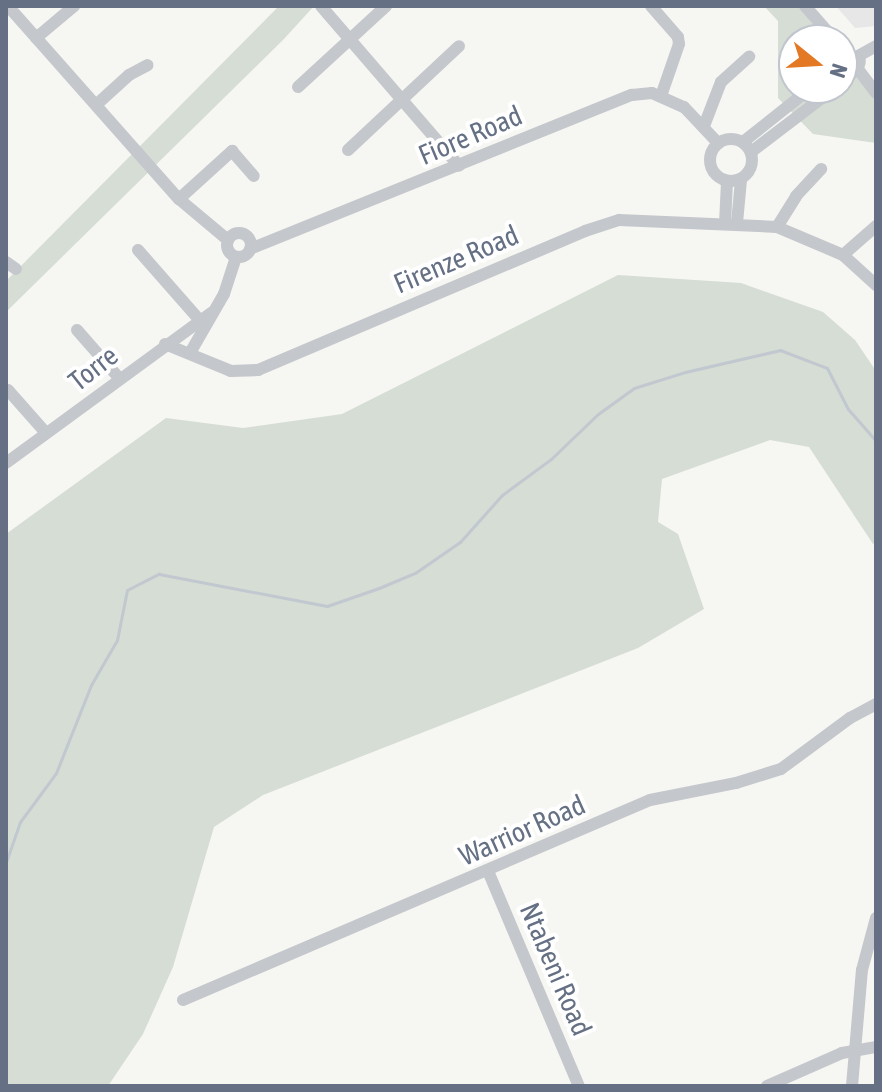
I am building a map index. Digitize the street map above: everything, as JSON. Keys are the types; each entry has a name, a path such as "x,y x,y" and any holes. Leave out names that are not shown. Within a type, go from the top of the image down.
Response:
{"street":[{"path":"8,6 179,199 228,240"},
{"path":"36,38 74,6"},
{"path":"321,6 459,166"},
{"path":"298,87 386,6"},
{"path":"651,6 678,37 679,44 661,96 692,112 718,143"},
{"path":"805,6 820,24"},
{"path":"348,150 459,46"},
{"path":"704,126 721,82 749,57"},
{"path":"96,105 129,75 148,65"},
{"path":"858,71 876,93"},
{"name":"Fiore Road","path":"236,258 246,255 250,249 459,166 604,104 640,93 661,96"},
{"path":"747,147 794,104"},
{"path":"747,147 811,104"},
{"path":"731,224 734,181 752,165 747,147 730,139 718,143 710,155 711,169 734,181"},
{"path":"179,199 232,151 254,176"},
{"path":"777,227 796,196 821,169"},
{"name":"Firenze Road","path":"165,344 217,367 248,372 608,223 630,219 777,227 843,255 876,285"},
{"path":"843,255 876,226"},
{"path":"236,258 228,251 228,240 236,233 246,235 250,249"},
{"path":"138,250 205,320"},
{"name":"Torre","path":"190,353 205,320 227,288 236,258"},
{"name":"Torre","path":"6,463 165,344 205,320"},
{"path":"77,330 119,378"},
{"path":"8,390 46,433"},
{"name":"Warrior Road","path":"183,1000 650,800 736,783 781,769 850,718 876,704"},
{"name":"Ntabeni Road","path":"488,871 579,1086"},
{"path":"852,1086 862,970 876,918"},
{"path":"767,1086 855,1049 876,1047"}],"shaded area":[{"path":"279,6 314,6 6,312 6,281"},
{"path":"764,6 805,6 821,24 778,24"},
{"path":"836,6 876,6 876,26 858,28 858,24 852,24"},
{"path":"858,69 876,93 876,143 813,134 784,104 858,104"},
{"path":"618,275 741,283 823,312 855,340 876,371 876,542 873,544 809,447 770,440 662,479 658,522 678,534 704,609 638,648 263,795 214,827 173,967 143,1034 108,1086 6,1086 6,534 166,418 243,428 342,414"}],"waterway":[{"path":"6,862 20,822 56,773 91,685 117,640 127,590 159,574 327,606 379,588 415,573 460,542 502,495 551,459 598,414 634,388 685,372 780,350 827,368 848,409 876,441"}]}
